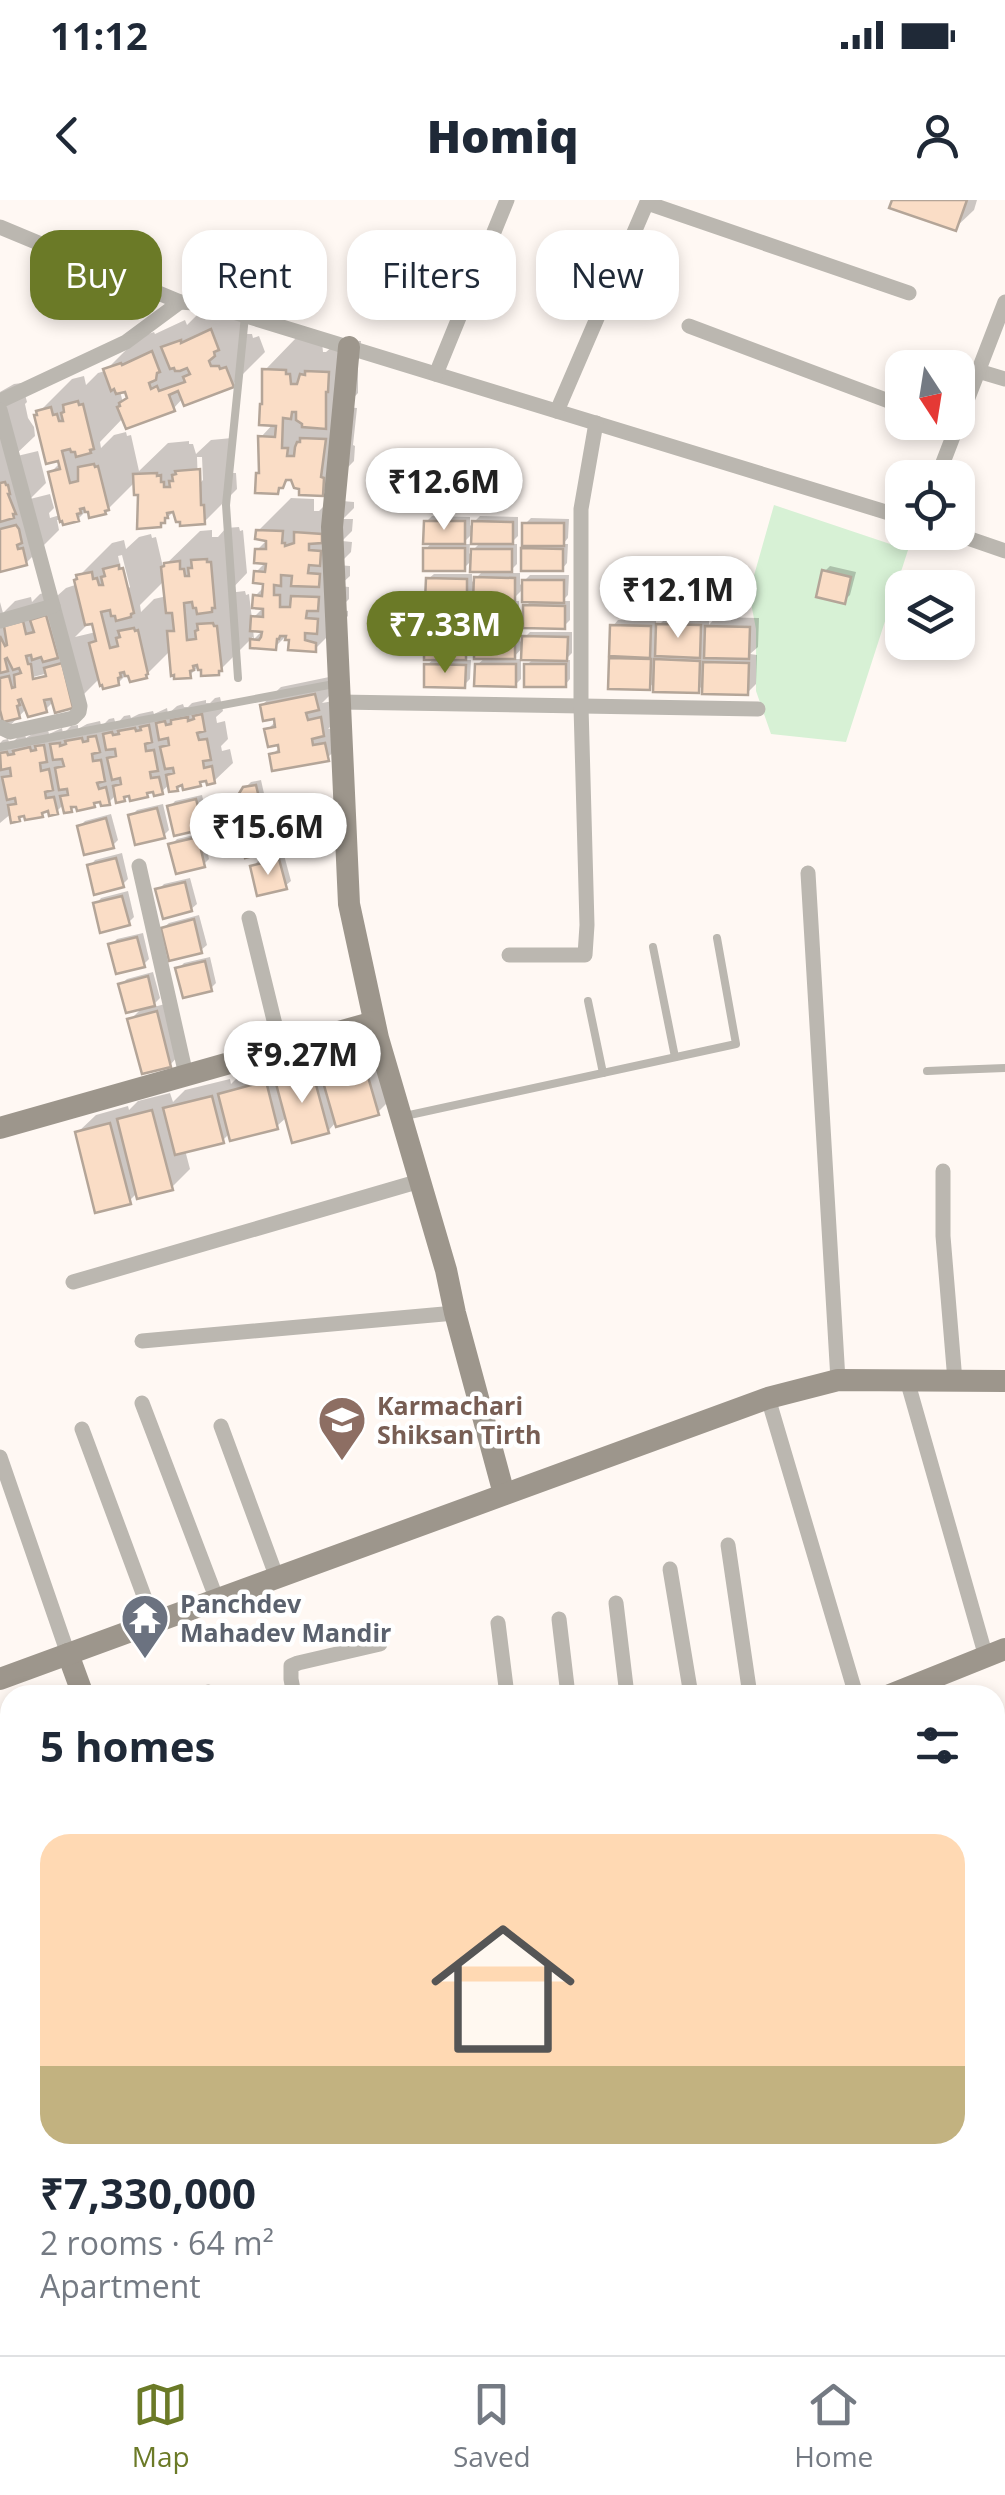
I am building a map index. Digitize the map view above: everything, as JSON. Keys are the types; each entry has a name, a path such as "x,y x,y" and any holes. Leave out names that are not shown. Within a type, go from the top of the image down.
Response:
{"street":[{"path":"436,374 507,200"},
{"path":"557,411 648,202 908,293"},
{"path":"0,227 180,302"},
{"path":"0,401 126,342 180,302"},
{"path":"975,377 1005,302"},
{"path":"259,320 885,512"},
{"path":"689,326 885,400"},
{"path":"348,347 332,527 349,904 374,1022 446,1270 504,1494"},
{"path":"978,371 1005,379"},
{"path":"0,410 80,706 73,718 10,732 0,727"},
{"path":"509,954 585,955 588,925 581,706 581,509 596,424"},
{"path":"975,540 1005,550"},
{"path":"0,621 53,606"},
{"path":"339,693 581,706 758,709"},
{"path":"138,866 186,1075"},
{"path":"808,873 838,1380"},
{"path":"249,918 281,1048"},
{"path":"0,1128 374,1022"},
{"path":"943,1170 955,1381"},
{"path":"73,1282 420,1180"},
{"path":"142,1341 455,1313"},
{"path":"0,1678 768,1398 838,1380 1005,1381"},
{"path":"907,1380 996,1653 915,1685"},
{"path":"768,1398 853,1685"},
{"path":"142,1403 217,1600"},
{"path":"221,1426 277,1578"},
{"path":"82,1429 154,1622"},
{"path":"0,1456 79,1685"},
{"path":"728,1545 749,1685"},
{"path":"670,1568 689,1685"},
{"path":"616,1603 626,1685"},
{"path":"560,1619 567,1685"},
{"path":"498,1623 506,1685"},
{"path":"292,1685 292,1666 380,1644"}],"lane":[{"path":"238,678 226,506 246,320"},
{"path":"0,747 339,693"},
{"path":"401,1116 736,1044 717,938"},
{"path":"653,947 675,1058"},
{"path":"588,1001 603,1073"},
{"path":"927,1071 1005,1068"}],"green space":[{"path":"774,505 885,542 885,550 908,550 902,570 885,570 885,621 846,742 771,734 756,691 756,629 749,593"}],"building":[{"path":"892,200 967,200 956,231 889,208"},
{"path":"211,329 219,350 209,361 211,366 226,367 234,387 184,406 178,391 169,395 175,411 126,429 117,407 127,398 125,392 111,391 103,369 152,351 160,372 149,383 151,389 157,386 159,391 185,382 183,377 190,374 187,368 170,369 161,347 181,343"},
{"path":"262,369 286,370 291,384 297,384 305,371 329,372 326,429 302,427 296,412 292,412 291,419 283,418 282,448 288,448 287,456 294,456 300,438 326,439 323,496 299,495 291,480 286,480 278,494 255,493 258,436 275,437 276,426 259,425"},
{"path":"78,401 83,404 94,449 76,457 70,449 62,451 70,483 78,481 78,467 98,466 109,510 89,518 84,508 80,509 79,521 63,525 48,472 60,469 58,461 46,464 34,415 51,407 53,415 63,421 63,405"},
{"path":"200,469 205,524 180,526 173,512 167,513 161,527 137,529 138,495 134,495 133,474 157,473 164,487 170,487 175,471"},
{"path":"5,482 16,514 0,522 0,483"},
{"path":"424,521 465,521 465,544 423,544"},
{"path":"472,521 513,522 513,544 471,544"},
{"path":"522,523 564,523 564,546 522,546"},
{"path":"16,525 22,543 17,545 18,549 23,548 27,565 0,572 0,529"},
{"path":"256,530 283,531 285,546 294,543 294,532 322,534 322,543 309,544 309,550 321,551 320,566 309,565 308,573 320,574 319,587 291,586 292,576 281,575 281,586 274,585 274,595 280,595 280,607 290,607 291,596 319,597 318,611 307,611 306,618 318,619 317,634 305,633 305,640 316,643 316,652 288,650 286,636 277,639 276,650 250,648 250,639 259,640 262,632 250,631 251,616 263,617 263,609 252,608 253,595 262,596 263,584 253,583 254,571 265,572 266,564 254,563 255,549 266,549 266,541 255,539"},
{"path":"423,548 465,548 465,571 423,571"},
{"path":"521,548 563,549 563,571 521,571"},
{"path":"471,549 512,549 512,572 470,572"},
{"path":"191,560 211,562 215,608 197,614 192,602 184,603 187,640 196,639 197,624 217,626 222,671 219,675 201,676 197,665 190,671 191,678 174,679 167,631 174,631 172,613 166,613 161,567 180,561 180,569 189,576"},
{"path":"119,565 134,613 116,621 110,610 101,612 110,648 118,646 118,631 138,630 148,674 147,678 130,682 124,672 120,673 119,685 103,689 89,643 96,641 92,624 85,625 74,580 76,575 92,572 93,579 103,585 103,569"},
{"path":"822,570 851,577 845,604 816,597"},
{"path":"474,577 515,578 515,601 473,600"},
{"path":"426,578 467,579 467,602 425,601"},
{"path":"522,580 564,580 564,603 522,602"},
{"path":"660,587 701,588 700,620 659,619"},
{"path":"472,605 514,606 514,629 472,628"},
{"path":"523,605 565,606 565,629 523,628"},
{"path":"424,607 466,607 466,630 424,630"},
{"path":"46,615 58,658 43,662 41,657 32,660 31,655 26,656 28,664 33,679 46,676 44,668 62,663 73,708 55,713 51,699 44,700 47,712 28,717 21,699 17,706 20,718 3,722 0,678 9,676 12,688 14,675 21,673 19,668 13,670 7,658 8,671 0,673 0,636 7,645 4,626 23,621 26,634 34,632 30,620"},
{"path":"656,624 701,625 700,658 655,656"},
{"path":"610,625 651,626 650,658 609,656"},
{"path":"705,626 750,627 749,659 704,658"},
{"path":"474,636 515,637 515,659 474,659"},
{"path":"522,636 568,637 567,661 521,660"},
{"path":"424,637 466,637 466,660 424,660"},
{"path":"609,658 651,659 650,690 608,689"},
{"path":"654,659 700,661 699,693 653,692"},
{"path":"703,662 749,663 748,695 702,694"},
{"path":"424,664 466,665 465,688 424,687"},
{"path":"475,664 516,664 516,687 474,686"},
{"path":"524,664 566,664 566,687 524,687"},
{"path":"315,694 319,710 306,713 308,720 321,717 324,736 312,739 313,745 325,743 329,761 272,771 269,754 279,752 278,745 268,747 264,729 275,727 274,719 263,721 260,705"},
{"path":"202,714 205,731 197,733 199,740 207,739 211,760 203,761 204,768 212,766 215,783 200,782 201,786 183,790 182,785 177,787 178,791 169,792 166,775 174,773 173,768 165,769 160,747 169,745 168,738 159,740 156,723 165,721 166,725 188,717 188,721"},
{"path":"149,725 152,742 145,744 146,751 154,750 158,771 150,772 151,778 159,777 163,794 147,793 148,797 130,801 129,796 116,803 113,786 121,784 120,778 112,780 107,758 116,756 115,749 106,750 103,734 135,728 136,731"},
{"path":"96,736 100,752 92,754 93,761 101,760 105,781 97,783 99,789 106,787 110,805 94,803 95,807 77,811 71,807 72,812 64,813 60,796 68,795 67,789 59,790 55,768 64,766 62,759 53,760 50,744 60,746 82,738 83,742"},
{"path":"44,745 47,762 40,763 41,771 49,769 53,790 45,792 46,798 54,797 58,814 49,816 48,811 42,813 43,817 25,820 24,816 11,823 8,805 16,804 15,798 7,800 2,777 11,776 10,768 1,770 0,753 14,754 13,751 30,747 31,751"},
{"path":"256,785 263,815 234,822 232,805 243,787"},
{"path":"196,799 204,829 174,836 167,806"},
{"path":"157,808 165,838 135,845 128,815"},
{"path":"106,818 114,848 84,855 77,826"},
{"path":"267,821 275,851 245,858 238,829"},
{"path":"198,837 205,867 176,874 168,844"},
{"path":"116,858 124,887 94,895 87,865"},
{"path":"279,859 287,889 257,896 250,866"},
{"path":"185,882 192,911 163,919 155,889"},
{"path":"122,896 130,925 100,933 93,903"},
{"path":"194,919 202,953 169,961 161,928"},
{"path":"137,937 145,967 116,974 108,944"},
{"path":"205,961 212,991 183,998 175,968"},
{"path":"148,976 155,1006 126,1013 118,984"},
{"path":"157,1011 171,1067 142,1074 127,1019"},
{"path":"362,1056 379,1115 336,1127 319,1068"},
{"path":"312,1070 329,1133 292,1143 275,1080"},
{"path":"266,1081 278,1129 230,1141 218,1094"},
{"path":"212,1096 224,1143 175,1155 163,1108"},
{"path":"152,1110 173,1190 137,1199 117,1119"},
{"path":"110,1123 131,1204 95,1213 75,1132"}],"place":[{"name":"Karmachari Shiksan Tirth","path":"342,1462"},
{"name":"Panchdev Mahadev Mandir","path":"145,1660"}]}
